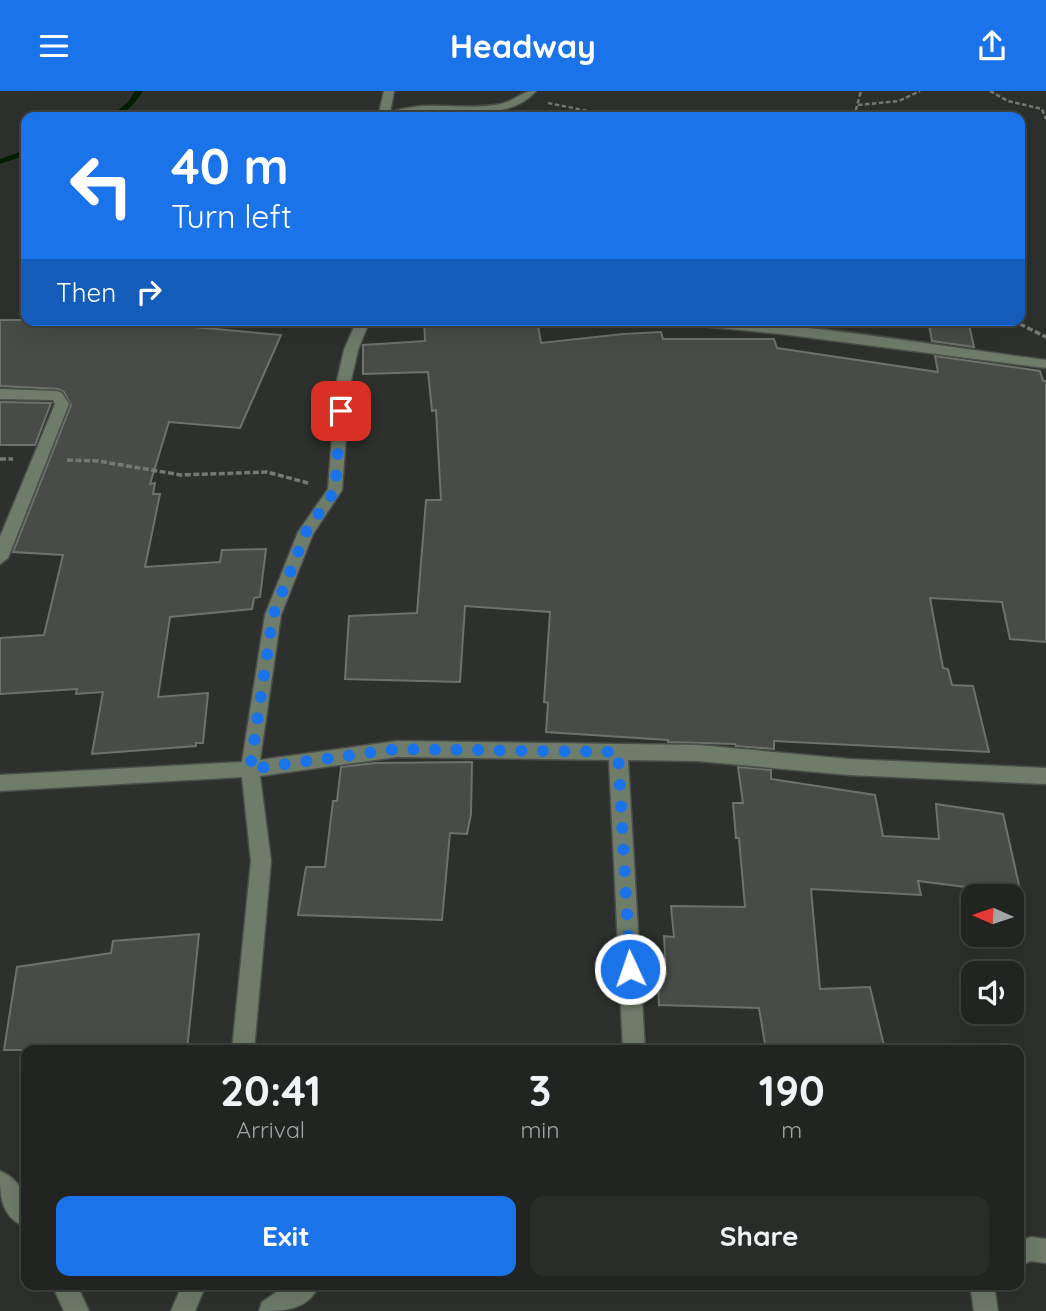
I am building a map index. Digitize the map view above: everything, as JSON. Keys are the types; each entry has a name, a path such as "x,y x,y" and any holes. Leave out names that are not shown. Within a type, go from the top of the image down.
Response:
{"street":[{"path":"385,112 389,91"},
{"path":"397,112 424,108 507,108 523,101 531,91"},
{"path":"243,1045 261,861 250,769 273,615 306,532 335,490 343,385 351,350 362,326"},
{"path":"740,326 1046,364"},
{"path":"0,394 57,396 62,404 42,460 11,526 0,558"},
{"path":"0,783 250,769 397,749 698,753 849,767 1046,776"},
{"path":"618,752 634,1045"},
{"path":"0,1183 21,1209"},
{"path":"1024,1252 1031,1249 1046,1251"},
{"path":"66,1290 77,1311"},
{"path":"183,1311 192,1290"},
{"path":"271,1311 300,1290"},
{"path":"983,1290 986,1311"}],"path":[{"path":"856,112 861,91"},
{"path":"858,105 893,102 917,95 920,91"},
{"path":"990,91 1001,100 1042,110 1046,119"},
{"path":"544,97 548,103 562,108 587,112"},
{"path":"1024,326 1046,337"},
{"path":"0,459 98,461 181,475 267,472 335,490"}],"building":[{"path":"0,320 21,320 21,326 184,326 281,335 240,428 169,422 150,484 155,483 153,494 160,494 145,567 220,562 222,550 266,549 260,597 254,598 252,609 170,617 158,697 208,693 203,743 196,743 196,746 92,754 103,692 76,694 77,689 0,694 0,638 44,635 63,555 13,552 71,405 64,392 58,389 0,386"},
{"path":"424,326 538,326 541,343 661,332 663,339 774,339 777,348 938,372 935,356 1040,371 1043,381 1046,381 1046,642 1010,639 1002,602 930,598 943,668 948,669 952,685 973,686 989,752 774,741 774,749 546,732 548,703 544,702 550,612 465,606 460,682 345,679 349,616 417,613 426,500 441,500 436,410 432,411 428,372 363,374 363,345 425,341"},
{"path":"929,326 969,326 974,347 932,341"},
{"path":"0,402 51,403 35,445 0,445"},
{"path":"472,762 471,814 467,834 450,833 442,920 298,915 306,867 325,867 333,801 337,801 341,767 375,763"},
{"path":"738,767 771,770 771,779 875,795 883,836 939,839 936,804 1003,814 1019,884 961,884 961,886 918,881 921,895 811,889 820,989 870,987 884,1045 765,1045 759,1008 659,1005 658,974 666,974 664,936 674,937 671,906 745,907 733,803 743,803"},
{"path":"199,934 188,1045 21,1045 21,1050 4,1050 17,967 111,953 113,941"}],"waterway":[{"path":"120,112 139,91"},
{"path":"0,162 21,154"}],"route":[{"path":"341,411 335,490 306,532 273,615 250,769 397,749 618,752 630,969"}]}
